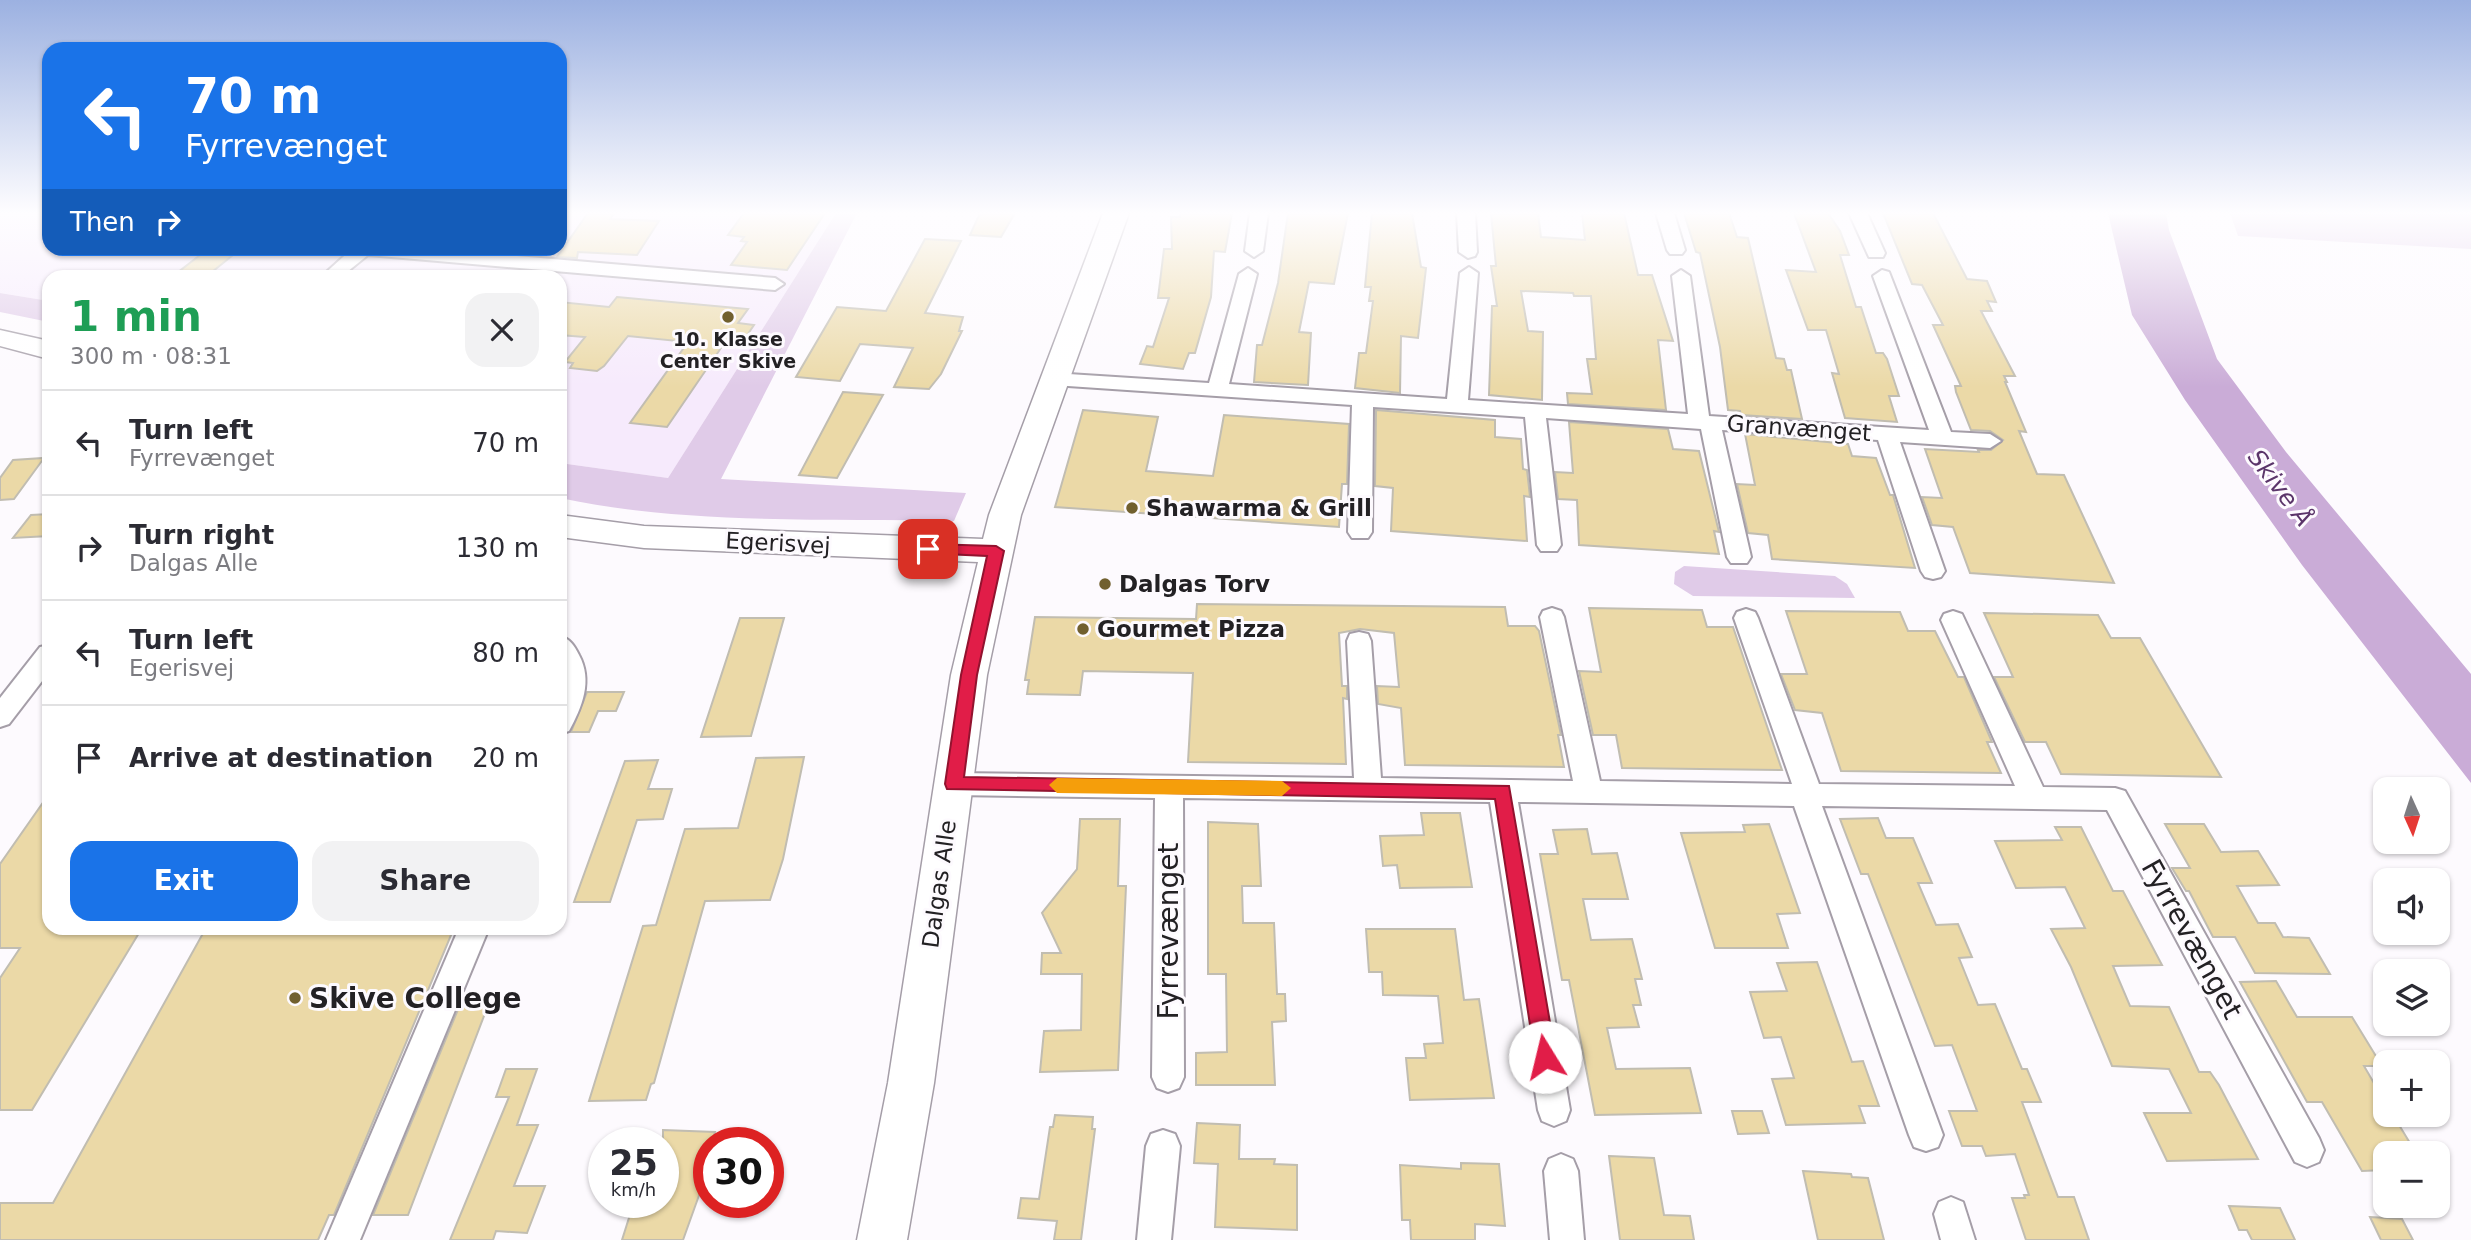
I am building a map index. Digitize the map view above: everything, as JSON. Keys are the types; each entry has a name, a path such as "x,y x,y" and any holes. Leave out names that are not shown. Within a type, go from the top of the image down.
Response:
{"street":[{"path":"614,271 775,285"},
{"name":"Dalgas Alle","path":"882,1240 909,1097 969,675 996,551 1005,514 1094,271"},
{"path":"1457,406 1469,273"},
{"path":"1217,390 1248,274"},
{"name":"Granvænget","path":"1681,276 1704,422 1739,557"},
{"path":"1882,276 1943,438"},
{"path":"0,338 42,348"},
{"name":"Granvænget","path":"1053,379 1990,441"},
{"path":"1360,532 1363,400"},
{"path":"1535,411 1549,545"},
{"name":"Granvænget","path":"1887,434 1933,571"},
{"name":"Egerisvej","path":"567,527 644,537 996,551"},
{"path":"1552,617 1589,792"},
{"path":"1746,618 1926,1135"},
{"path":"1952,620 2034,798"},
{"path":"1359,641 1368,790"},
{"path":"567,654 572,661 576,687 567,708"},
{"path":"0,717 42,663"},
{"name":"Fyrrevænget","path":"954,784 2115,799 2307,1150"},
{"name":"Fyrrevænget","path":"1168,1077 1169,786"},
{"path":"1502,791 1554,1110"},
{"path":"343,1240 471,935"},
{"path":"1154,1240 1163,1146"},
{"path":"1561,1171 1567,1240"}],"shaded area":[{"path":"0,271 42,271 42,300 0,293"},
{"path":"567,271 799,271 668,478 567,464"},
{"path":"799,271 827,271 721,479 966,493 954,521 706,516 656,513 567,499 567,464 668,478"},
{"path":"0,293 42,300 42,321 0,312"},
{"path":"1684,566 1835,576 1847,584 1855,598 1693,596 1674,584 1675,572"}],"water":[{"name":"Skive Å","path":"2122,271 2184,271 2217,359 2286,452 2471,674 2471,783 2302,565 2185,400 2132,315"}],"building":[{"path":"908,271 946,271 925,313 963,317 959,331 962,331 941,374 929,389 894,387 913,348 860,344 840,381 796,377 837,307 886,311"},
{"path":"1161,271 1213,271 1211,297 1195,353 1189,353 1183,369 1140,364 1147,346 1153,347 1169,298 1158,298"},
{"path":"1280,271 1337,271 1334,284 1309,282 1299,332 1311,333 1308,385 1254,382 1257,345 1262,345"},
{"path":"1367,271 1426,271 1418,338 1401,336 1400,393 1355,388 1359,353 1366,353 1373,301 1369,301 1371,287 1365,287"},
{"path":"1492,271 1637,271 1638,275 1652,275 1673,341 1658,340 1666,410 1568,404 1567,393 1592,394 1587,359 1596,359 1591,296 1574,296 1573,293 1521,291 1528,331 1543,332 1542,400 1489,395 1492,306 1497,306"},
{"path":"1704,271 1756,271 1776,358 1784,359 1787,370 1791,370 1802,419 1741,415 1740,411 1728,410 1720,347"},
{"path":"1786,271 1845,271 1856,307 1861,307 1876,353 1883,353 1887,359 1899,396 1889,396 1897,422 1845,418 1832,373 1839,374 1826,330 1808,330"},
{"path":"1907,271 1963,271 1967,279 1987,281 1996,302 1987,301 1992,311 1981,311 2015,376 2004,376 2005,382 2026,432 2019,431 2037,474 2064,475 2114,583 1970,573 1953,527 1932,525 1922,497 1942,498 1925,449 1979,452 1978,450 1991,450 2003,440 1990,431 1971,430 1956,392 1955,386 1961,386 1933,325 1943,325 1922,285 1912,284"},
{"path":"617,297 748,309 738,323 754,325 739,347 723,345 667,427 630,423 688,342 628,336 597,371 570,368 573,363 567,362 567,360 585,337 567,336 567,303 609,307"},
{"path":"843,392 883,395 837,478 799,475"},
{"path":"1083,410 1158,417 1146,471 1213,476 1224,415 1349,424 1347,484 1342,484 1339,527 1055,507"},
{"path":"1376,410 1495,420 1495,437 1521,439 1523,469 1527,470 1530,497 1524,496 1527,541 1391,531 1393,488 1375,486"},
{"path":"1569,422 1668,429 1673,449 1699,451 1719,532 1714,531 1719,554 1579,545 1577,500 1558,499 1555,472 1573,473"},
{"path":"1745,434 1848,444 1852,456 1876,458 1890,495 1893,495 1915,568 1772,559 1768,535 1748,533 1737,484 1755,485"},
{"path":"42,458 14,499 0,500 0,478 13,460"},
{"path":"42,514 42,536 13,538 31,515"},
{"path":"1197,604 1505,607 1508,626 1535,626 1539,631 1561,735 1558,735 1564,767 1405,765 1401,708 1378,704 1377,686 1399,687 1394,633 1360,629 1339,633 1342,686 1347,686 1347,699 1343,698 1346,764 1188,762 1193,673 1083,671 1080,695 1027,694 1029,680 1025,680 1035,617 1196,619"},
{"path":"1589,608 1702,610 1707,627 1733,627 1782,770 1622,768 1616,735 1593,735 1579,671 1601,672"},
{"path":"1786,611 1900,612 1908,631 1935,631 1958,677 1964,677 1992,742 1987,742 2001,773 1841,771 1822,713 1795,710 1781,674 1807,674"},
{"path":"1984,613 2098,615 2111,638 2140,638 2221,777 2061,774 2046,742 2025,742 1994,677 2013,677"},
{"path":"740,618 784,618 751,736 701,737"},
{"path":"587,692 624,692 616,711 598,711 589,732 571,732"},
{"path":"804,757 783,859 770,900 705,901 654,1083 651,1084 646,1100 589,1101 643,926 656,925 685,829 738,828 756,758"},
{"path":"658,760 648,789 672,789 663,819 637,820 610,902 574,902 625,761"},
{"path":"42,804 42,935 138,935 32,1110 0,1110 0,978 20,948 0,948 0,864"},
{"path":"1421,813 1460,813 1472,887 1400,888 1397,865 1383,866 1380,836 1424,835"},
{"path":"1878,818 1886,838 1913,838 1932,883 1918,883 1936,925 1958,924 1972,957 1959,958 1978,1005 1995,1004 2022,1069 2027,1069 2041,1102 2022,1102 2058,1197 2074,1197 2089,1240 2026,1240 2012,1198 2025,1198 2024,1195 2029,1195 2015,1154 1986,1156 1982,1146 1962,1146 1949,1111 1977,1111 1952,1045 1935,1046 1868,874 1861,874 1840,819"},
{"path":"1080,819 1120,819 1118,886 1126,886 1118,1070 1040,1072 1044,1031 1081,1030 1082,974 1041,974 1042,953 1061,953 1042,913 1077,869"},
{"path":"1208,822 1258,824 1261,886 1242,886 1243,923 1274,923 1277,994 1285,994 1286,1021 1272,1022 1275,1085 1196,1085 1196,1053 1227,1052 1226,974 1208,974"},
{"path":"1769,824 1800,913 1777,914 1788,948 1715,948 1681,833 1745,832 1743,825"},
{"path":"2165,824 2204,824 2221,852 2258,851 2279,885 2237,886 2258,923 2275,923 2283,937 2309,938 2330,974 2255,973 2235,937 2213,937 2189,891 2186,891 2172,868 2190,868"},
{"path":"2055,827 2081,827 2113,891 2123,891 2162,965 2113,966 2130,1006 2169,1007 2199,1072 2210,1072 2219,1085 2258,1159 2167,1161 2144,1113 2191,1113 2169,1069 2112,1066 2071,967 2051,929 2085,928 2065,887 2016,888 1995,841 2062,840"},
{"path":"1587,829 1592,854 1617,853 1628,899 1583,899 1591,940 1632,939 1642,979 1635,979 1641,1005 1633,1005 1639,1027 1607,1028 1616,1069 1690,1068 1701,1113 1595,1115 1569,980 1562,980 1540,854 1558,854 1553,830"},
{"path":"1366,929 1455,929 1464,1000 1479,999 1494,1098 1410,1100 1406,1058 1426,1058 1424,1044 1443,1043 1438,996 1383,995 1382,972 1369,972"},
{"name":"Skive College","path":"202,935 451,935 334,1215 329,1215 318,1240 0,1240 0,1203 53,1203"},
{"path":"1817,962 1852,1062 1863,1061 1879,1106 1859,1106 1865,1123 1786,1125 1772,1079 1794,1078 1781,1037 1764,1038 1750,992 1787,991 1777,963"},
{"path":"2276,981 2297,1017 2352,1017 2373,1051 2373,1066 2364,1066 2373,1081 2373,1127 2400,1127 2409,1141 2373,1141 2373,1171 2362,1171 2322,1102 2307,1102 2240,982"},
{"path":"464,995 492,995 408,1215 373,1215"},
{"path":"506,1069 537,1069 517,1125 538,1125 514,1186 545,1186 527,1233 496,1231 493,1240 450,1240 509,1097 496,1097"},
{"path":"1732,1111 1762,1111 1769,1133 1738,1134"},
{"path":"1055,1115 1093,1117 1092,1129 1095,1129 1081,1240 1054,1240 1057,1221 1018,1218 1021,1198 1039,1199 1050,1127 1053,1127"},
{"path":"1197,1123 1240,1125 1239,1159 1275,1159 1274,1164 1297,1165 1297,1230 1215,1227 1218,1164 1194,1163"},
{"path":"679,1131 693,1131 693,1212 683,1240 622,1240 629,1218 679,1218"},
{"path":"1609,1156 1654,1158 1664,1215 1690,1216 1694,1240 1620,1240"},
{"path":"1461,1163 1499,1164 1505,1226 1475,1224 1475,1240 1411,1240 1410,1220 1402,1220 1400,1165 1461,1169"},
{"path":"1803,1171 1851,1174 1852,1177 1868,1178 1884,1240 1818,1240"},
{"path":"2229,1206 2280,1208 2295,1240 2252,1240 2247,1230 2239,1230"},
{"path":"2370,1217 2402,1219 2413,1240 2381,1240"}],"slow traffic":[{"path":"1057,785 1282,788"}],"place":[{"name":"10. Klasse Center Skive","path":"728,317"},
{"name":"Shawarma & Grill","path":"1132,508"},
{"name":"Dalgas Torv","path":"1105,584"},
{"name":"Gourmet Pizza","path":"1083,629"},
{"name":"Skive College","path":"295,998"}],"route":[{"path":"928,549 996,551 969,675 954,784 1502,791 1545,1057"}]}
